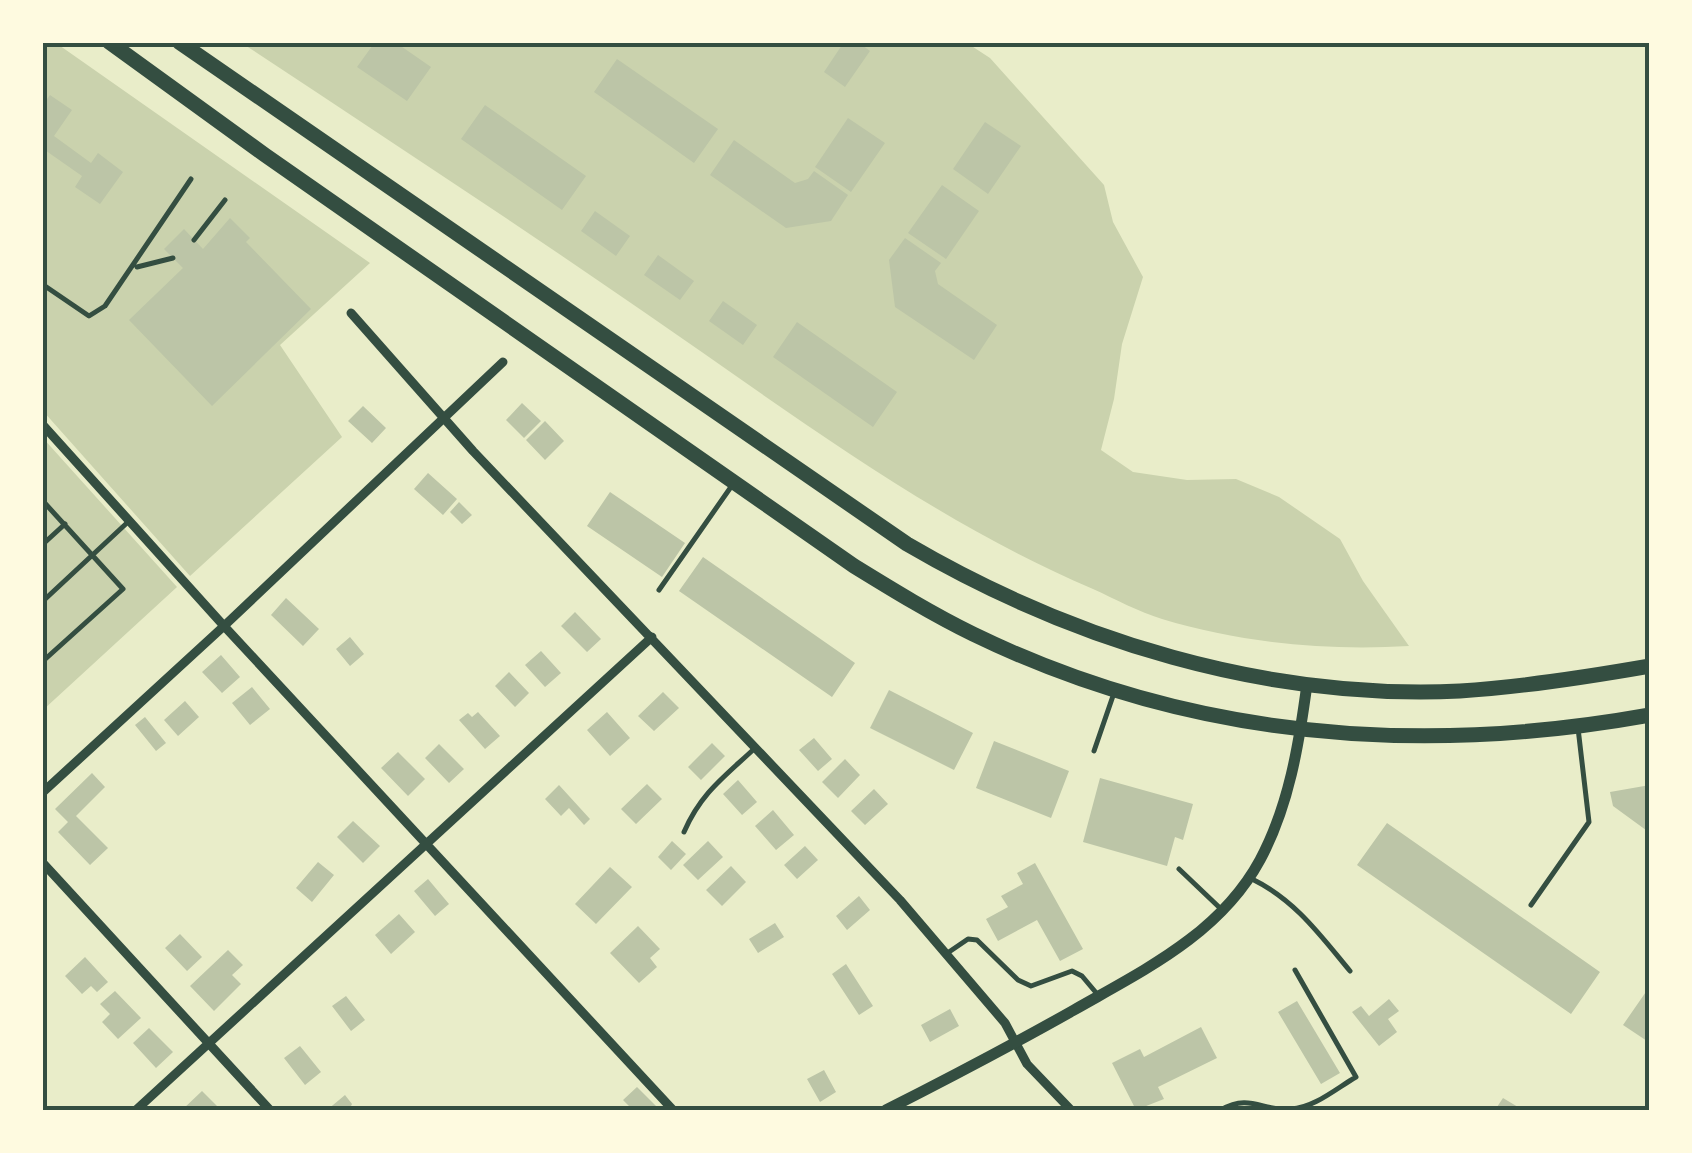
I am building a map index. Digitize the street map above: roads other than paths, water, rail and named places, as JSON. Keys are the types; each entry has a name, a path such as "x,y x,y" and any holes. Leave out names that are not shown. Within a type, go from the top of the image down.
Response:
{"main road":[{"path":"109,42 854,566 917,604 1013,653 1115,690 1221,719 1300,731 1436,738 1578,728 1650,715"},
{"path":"180,42 907,544 1022,605 1099,635 1223,670 1307,684 1411,692 1462,690 1582,678 1650,666"}],"street":[{"path":"350,313 473,451 900,900 1005,1024 1026,1064 1071,1110"},
{"path":"42,792 503,362"},
{"path":"42,424 673,1110"},
{"path":"136,1110 652,636"},
{"path":"886,1110 1165,958 1223,911 1249,878 1279,817 1307,684"},
{"path":"42,862 270,1110"}],"lane":[{"path":"42,284 89,316 105,306 191,179"},
{"path":"194,240 225,200"},
{"path":"134,268 174,258"},
{"path":"659,590 734,482"},
{"path":"42,500 123,589 42,662"},
{"path":"42,602 129,520"},
{"path":"42,545 65,524"},
{"path":"1094,751 1115,690"},
{"path":"1531,906 1588,822 1578,728"},
{"path":"684,832 708,790 756,747"},
{"path":"1179,868 1223,911"},
{"path":"1249,878 1282,895 1350,971"},
{"path":"946,954 968,939 977,940 1018,980 1032,986 1072,970 1099,996"},
{"path":"1222,1110 1246,1101 1290,1110 1307,1106 1356,1077 1295,970"}]}
